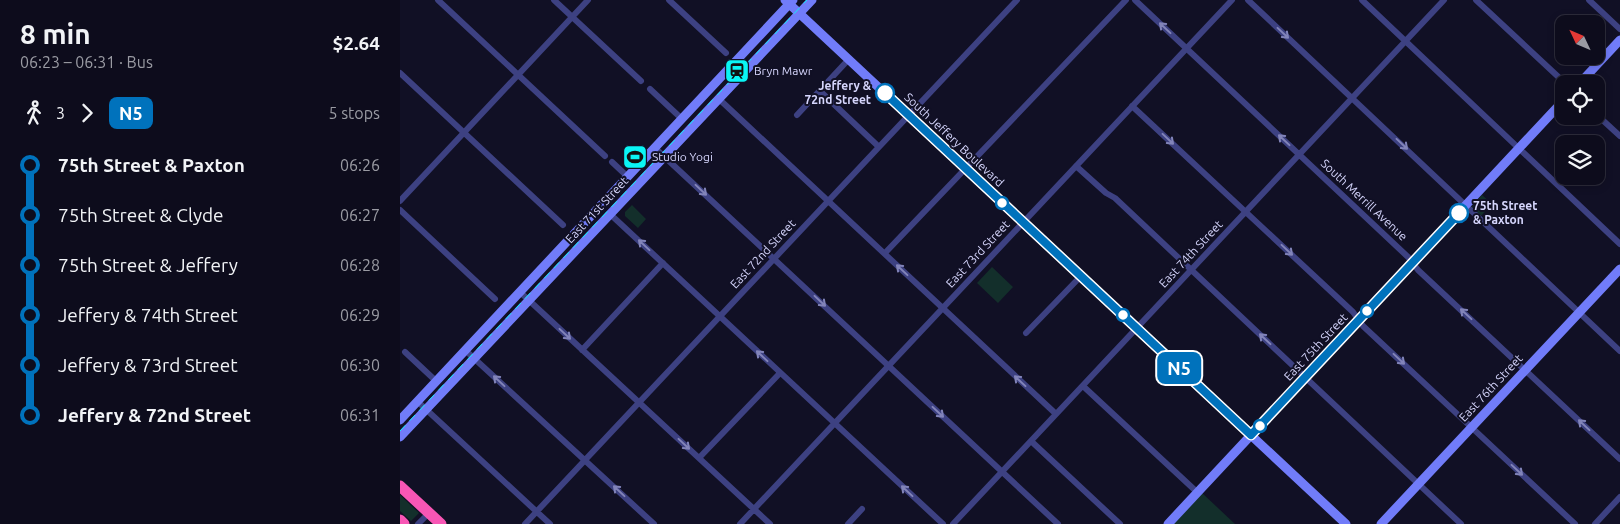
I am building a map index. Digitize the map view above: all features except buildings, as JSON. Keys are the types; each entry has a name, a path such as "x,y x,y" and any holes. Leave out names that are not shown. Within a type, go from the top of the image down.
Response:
{"highway":[{"path":"400,486 441,524"},
{"path":"400,520 404,524"}],"main road":[{"name":"East 71st Street","path":"400,437 812,0"},
{"name":"East 71st Street","path":"400,420 682,119 789,1"},
{"name":"South Jeffery Boulevard","path":"789,1 800,14 1346,524"},
{"path":"1587,75 1620,40"},
{"name":"East 75th Street","path":"1168,524 1555,110"},
{"name":"East 76th Street","path":"1381,524 1620,269"}],"street":[{"path":"438,0 605,156"},
{"path":"554,0 641,81"},
{"path":"400,201 588,0"},
{"path":"669,0 726,53"},
{"name":"East 72nd Street","path":"525,524 1017,0"},
{"path":"885,254 1126,0"},
{"name":"South Merrill Avenue","path":"1135,0 1408,257 1418,270 1620,458"},
{"name":"East 73rd Street","path":"740,524 1232,0"},
{"path":"1248,0 1620,351"},
{"path":"1362,0 1620,244"},
{"name":"East 74th Street","path":"953,524 1444,0"},
{"path":"1476,0 1556,75"},
{"path":"1589,0 1620,29"},
{"path":"797,115 849,60"},
{"path":"400,73 563,225"},
{"path":"650,89 682,119"},
{"path":"820,91 879,146"},
{"path":"719,99 1056,414"},
{"path":"1132,106 1353,312 1363,326 1575,524"},
{"path":"1605,122 1620,136"},
{"path":"655,148 1058,524"},
{"path":"612,162 628,177"},
{"path":"1076,166 1106,193 1115,198 1461,524"},
{"path":"400,210 495,299"},
{"path":"610,214 943,524"},
{"path":"573,235 582,244"},
{"path":"582,350 663,263"},
{"path":"1026,333 1081,276"},
{"path":"520,292 770,524"},
{"path":"465,350 654,524"},
{"path":"405,352 436,381"},
{"path":"699,458 780,373"},
{"path":"1083,386 1198,493"},
{"path":"417,401 550,524"},
{"path":"1031,441 1120,524"},
{"path":"1594,524 1620,497"},
{"path":"848,524 862,508"},
{"path":"418,524 429,513"}],"green space":[{"path":"1482,195 1492,204 1481,216 1472,208"},
{"path":"632,205 646,219 638,228 625,216 625,212"},
{"path":"992,267 1013,287 998,303 977,283"},
{"path":"1201,492 1235,524 1171,524"},
{"path":"400,495 419,513 411,521 400,511"}],"railway":[{"path":"400,431 807,0"}],"bus line":[{"name":"N5","path":"885,93 1251,435 1459,213"}],"place":[{"name":"Bryn Mawr","path":"737,71"},
{"name":"Jeffery & 72nd Street","path":"885,93"},
{"name":"Studio Yogi","path":"635,157"},
{"name":"75th Street & Paxton","path":"1459,213"}]}
